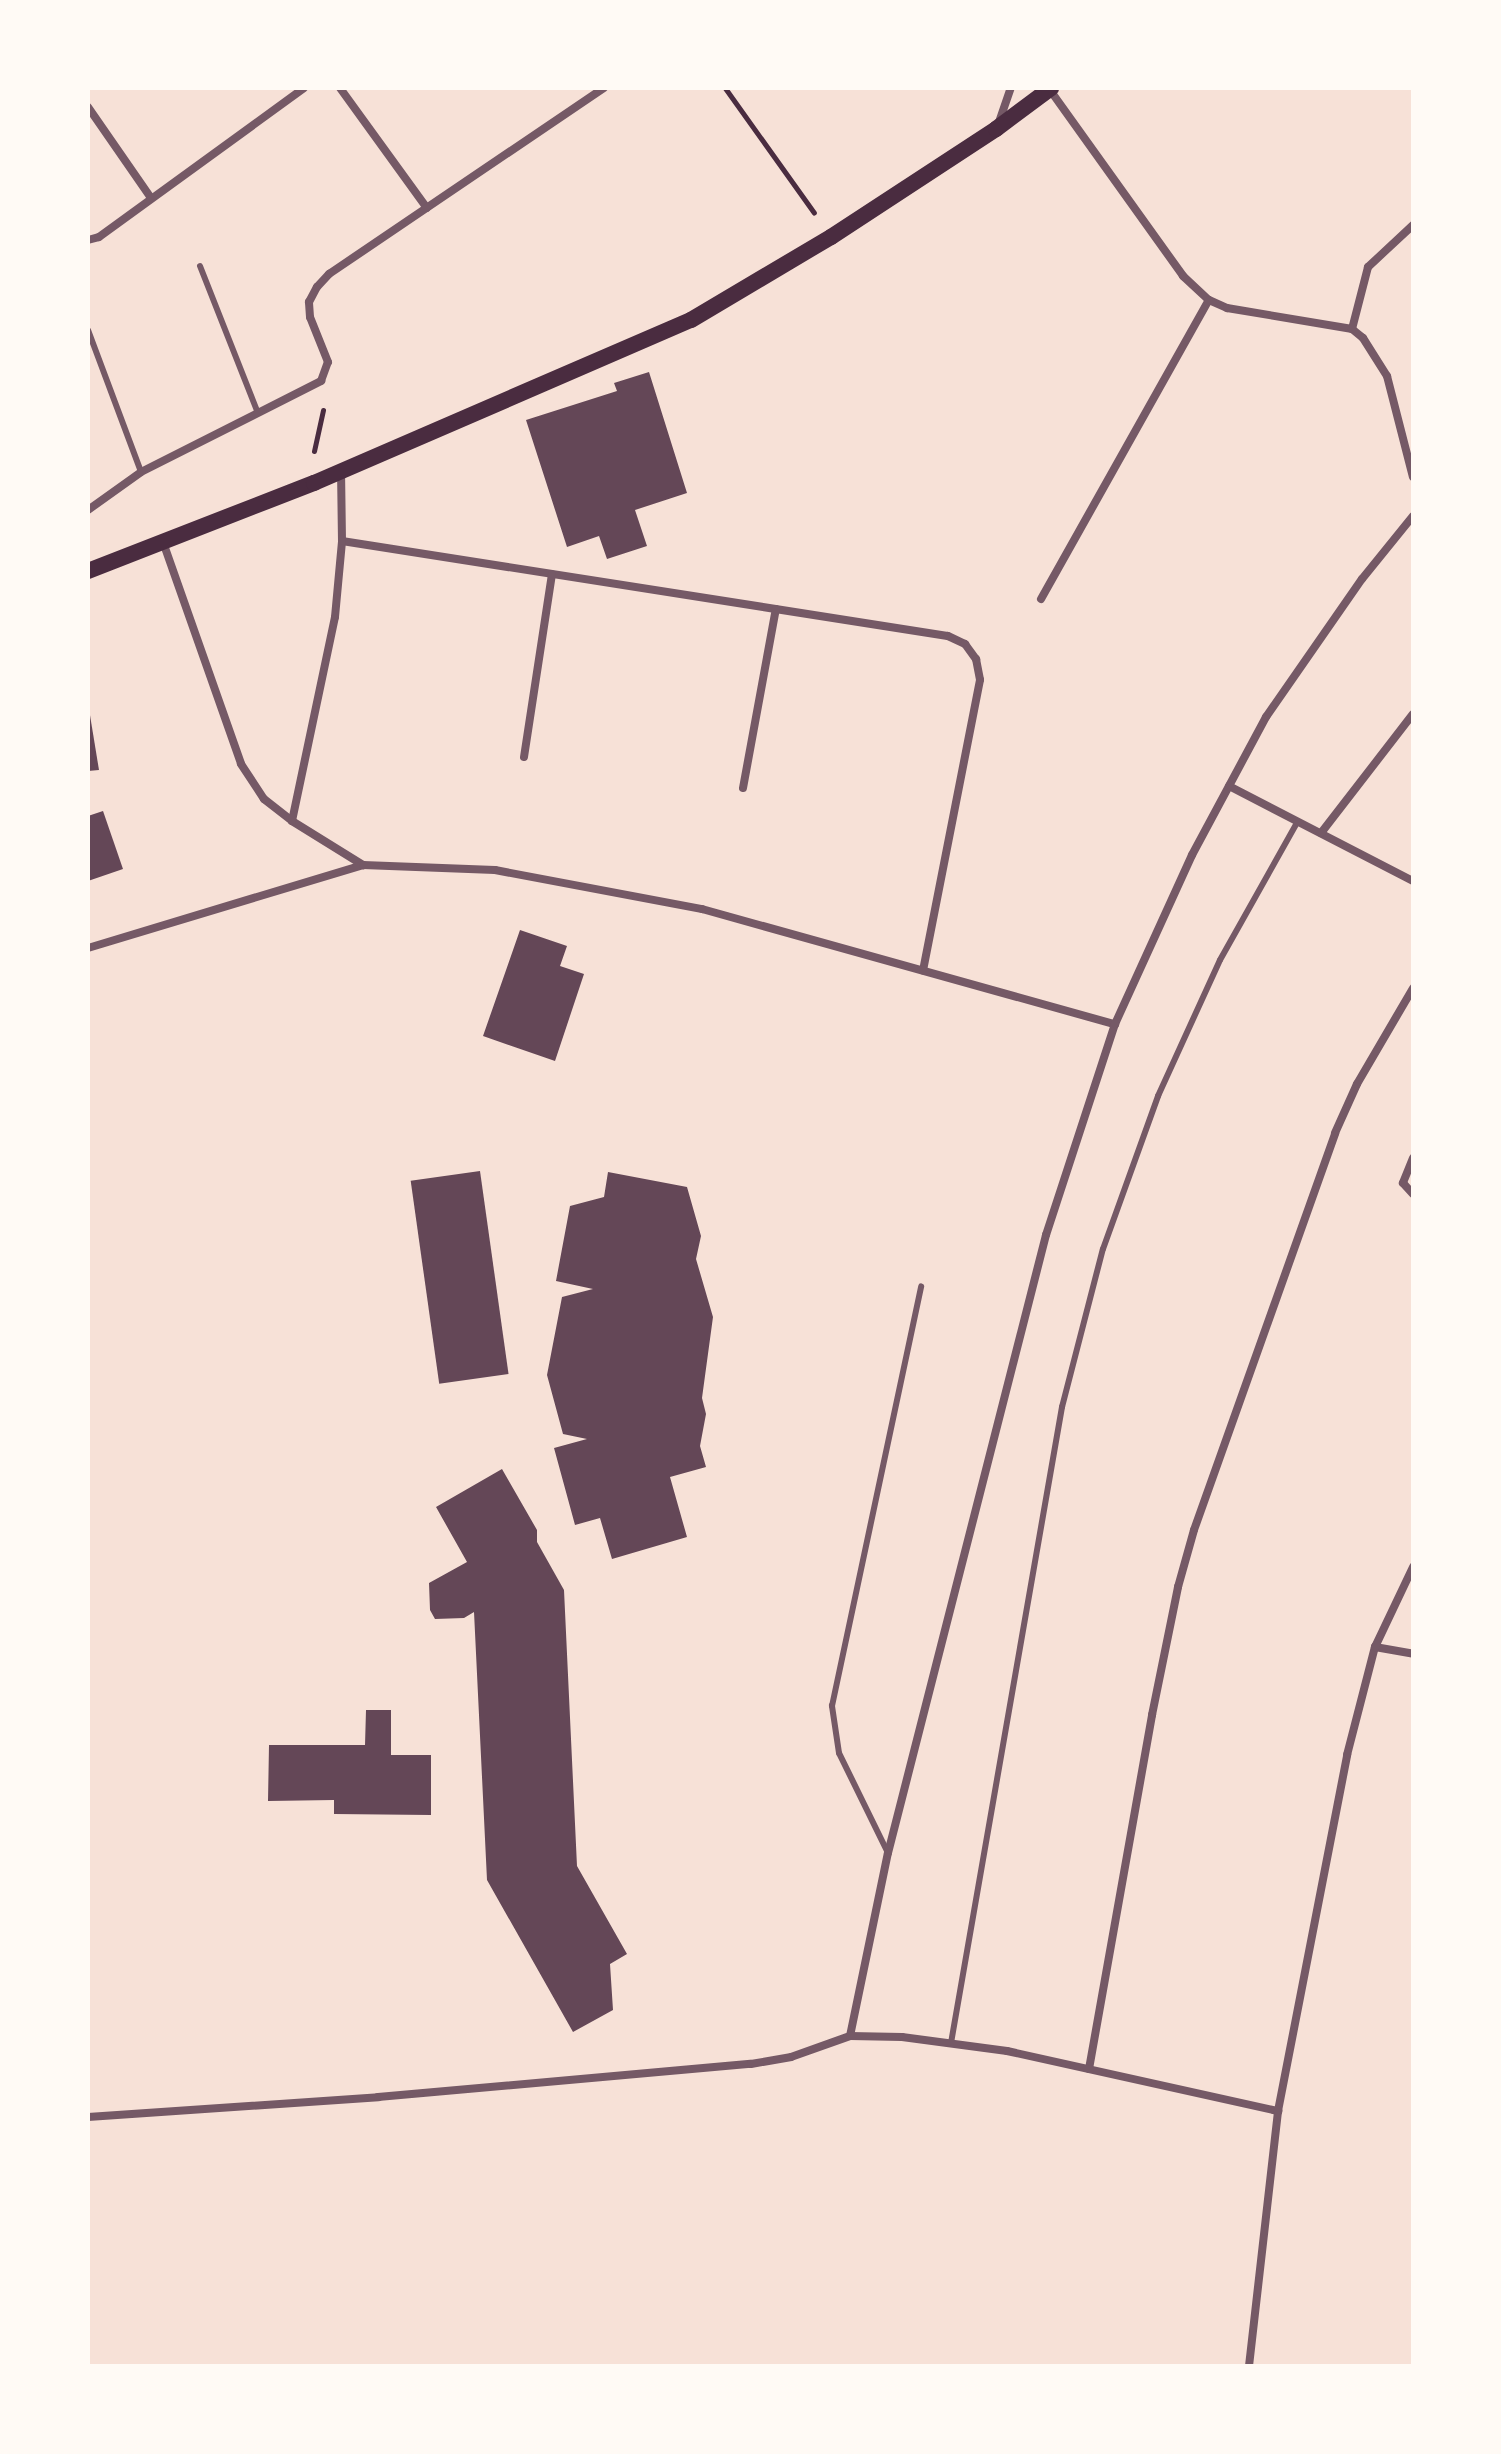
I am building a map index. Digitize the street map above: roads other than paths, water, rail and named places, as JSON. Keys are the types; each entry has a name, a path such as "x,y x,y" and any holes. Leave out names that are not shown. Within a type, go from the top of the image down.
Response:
{"main road":[{"path":"88,571 341,470 691,320 831,237 996,129 1050,89"}],"street":[{"path":"88,240 99,237 304,88"},
{"path":"340,88 427,208"},
{"path":"88,510 141,472 312,387 327,371 326,354 310,317 309,302 317,287 604,88"},
{"path":"996,129 1011,88"},
{"path":"1050,89 1183,276 1209,300 1243,311 1352,329 1375,352 1387,376 1413,477"},
{"path":"88,107 151,198"},
{"path":"1352,329 1368,267 1413,225"},
{"path":"1041,599 1209,300"},
{"path":"292,821 325,672 342,541 341,470"},
{"path":"850,2036 888,1853 1046,1235 1115,1024 1192,855 1266,717 1362,579 1413,516"},
{"path":"342,541 948,636 965,644 976,659 980,680 923,970"},
{"path":"163,542 241,764 264,799 292,821 363,865"},
{"path":"524,757 552,574"},
{"path":"743,788 776,609"},
{"path":"1321,833 1413,714"},
{"path":"1229,786 1413,881"},
{"path":"88,948 363,865 495,870 702,909 1115,1024"},
{"path":"1089,2069 1152,1715 1178,1587 1194,1530 1210,1478 1237,1419 1295,1236 1335,1133 1357,1084 1413,988"},
{"path":"1413,1158 1403,1183 1413,1194"},
{"path":"1249,2366 1278,2111 1347,1755 1375,1647 1413,1567"},
{"path":"1375,1647 1413,1654"},
{"path":"88,2117 378,2097 751,2064 791,2057 850,2036 951,2043 1089,2069 1278,2111"}],"lane":[{"path":"200,266 258,413"},
{"path":"88,330 141,472"},
{"path":"951,2043 1062,1407 1103,1249 1158,1096 1220,960 1298,821"},
{"path":"888,1853 839,1753 832,1706 921,1286"}]}
